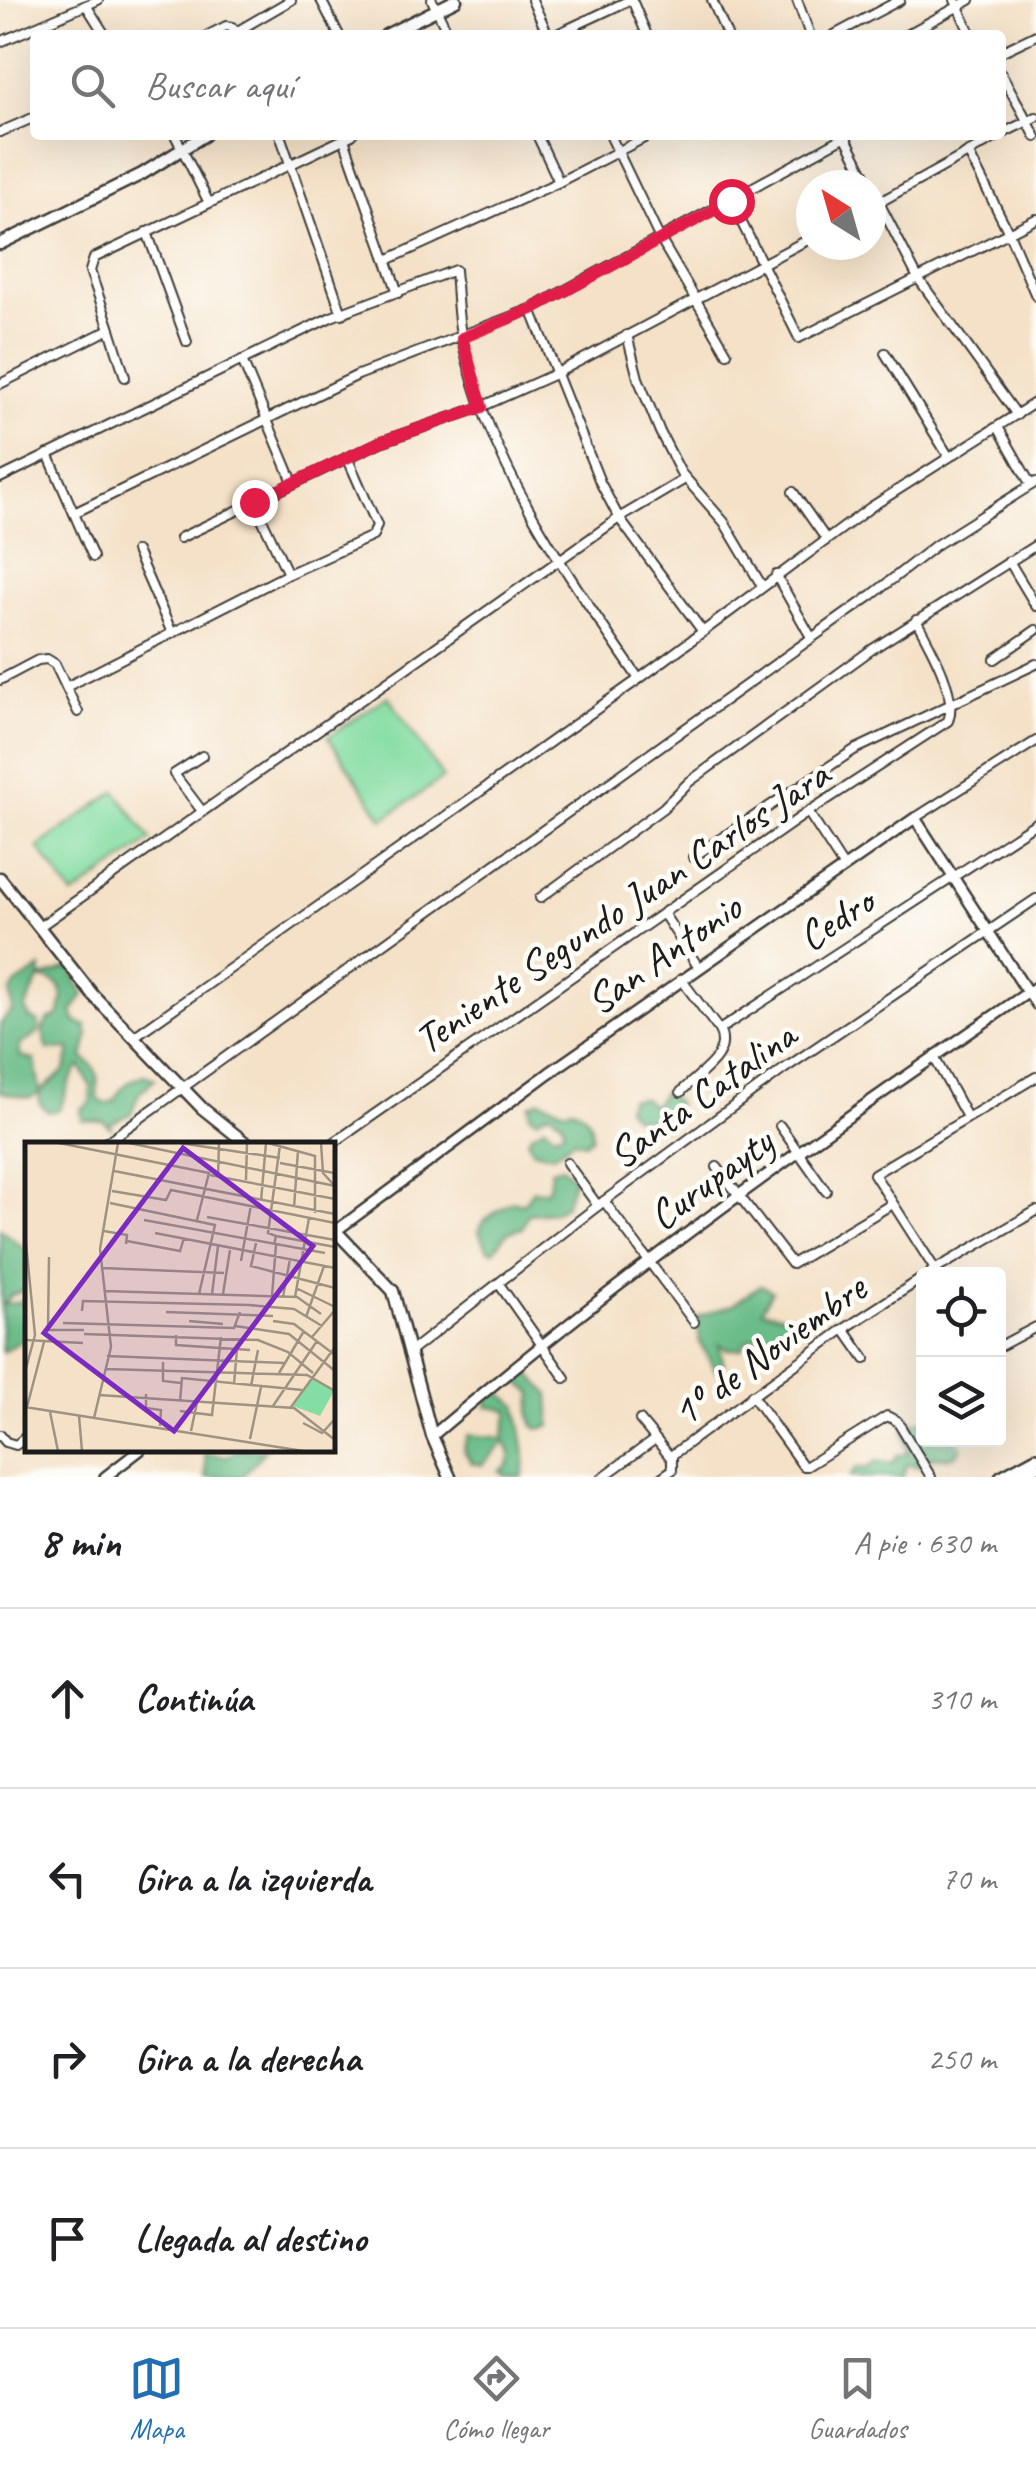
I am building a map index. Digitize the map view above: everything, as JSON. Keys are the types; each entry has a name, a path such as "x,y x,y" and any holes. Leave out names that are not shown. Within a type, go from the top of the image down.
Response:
{"highway":[{"path":"1002,1477 1036,1458"},
{"path":"1018,1477 1036,1468"}],"main road":[{"path":"394,30 434,5 456,0"},
{"path":"0,244 142,174 197,140"},
{"path":"0,878 93,994 202,1108 244,1142"},
{"path":"335,1231 393,1291 432,1436 450,1477"}],"street":[{"path":"0,42 98,0"},
{"path":"241,30 279,3 291,0"},
{"path":"322,0 337,30"},
{"path":"532,0 554,30"},
{"path":"564,30 615,3 631,0 646,30"},
{"path":"712,0 725,30"},
{"path":"797,0 808,30"},
{"path":"877,0 881,10"},
{"path":"843,30 900,0"},
{"path":"914,30 956,3 970,0"},
{"path":"956,3 969,30"},
{"path":"86,5 102,30"},
{"path":"434,5 446,30"},
{"path":"1006,50 1036,35"},
{"path":"1006,80 1032,119 1036,136"},
{"path":"2,129 30,118"},
{"path":"1006,132 1032,119"},
{"path":"178,140 209,203"},
{"path":"282,140 342,314"},
{"path":"124,377 90,264 94,258 342,140"},
{"path":"349,140 398,293"},
{"path":"539,140 559,182"},
{"path":"612,140 660,237 727,353"},
{"path":"387,260 641,140"},
{"path":"74,513 358,374 532,309 731,201 828,140"},
{"path":"849,140 863,170"},
{"path":"886,199 991,140"},
{"path":"968,152 1036,296"},
{"path":"731,201 799,338 1036,219"},
{"path":"886,224 918,278 1017,414"},
{"path":"147,232 187,342"},
{"path":"180,538 380,442 482,407 555,374 796,246"},
{"path":"0,478 342,314 455,270 462,338 482,407 534,522 639,679"},
{"path":"532,309 600,482 620,518 703,632"},
{"path":"0,384 110,329"},
{"path":"627,335 645,396 685,479 724,522 762,586"},
{"path":"885,353 949,456"},
{"path":"242,360 294,482"},
{"path":"135,1036 639,679 826,539 1036,402"},
{"path":"107,1142 936,546 1034,484 998,427"},
{"path":"48,454 92,557"},
{"path":"66,688 288,574 367,540 376,530 348,457"},
{"path":"38,928 620,518 685,479"},
{"path":"793,492 826,539"},
{"path":"254,502 288,574"},
{"path":"540,898 663,808 690,782 916,620 1036,545"},
{"path":"136,551 172,634"},
{"path":"1009,561 1036,606"},
{"path":"776,576 811,638"},
{"path":"916,620 934,653 951,703"},
{"path":"995,659 1036,630"},
{"path":"0,680 47,658 54,664 78,712"},
{"path":"693,857 854,750 1036,664"},
{"name":"Teniente Segundo Juan Carlos Jara","path":"335,1142 808,812 948,721 951,703"},
{"name":"San Antonio","path":"335,1229 843,866 1036,741"},
{"path":"202,756 174,774 202,810"},
{"path":"808,812 843,866"},
{"path":"915,818 1032,990 1036,1005"},
{"name":"Cedro","path":"719,1030 1036,823"},
{"name":"Santa Catalina","path":"410,1352 601,1203 784,1069 1036,899"},
{"path":"663,913 699,968"},
{"path":"681,979 724,1042 722,1052 681,1092"},
{"name":"Curupayty","path":"432,1436 541,1343 648,1262 1032,990"},
{"path":"934,1056 967,1116"},
{"path":"927,1267 874,1177 875,1172 1036,1077"},
{"path":"780,1126 826,1191"},
{"path":"568,1164 694,1322"},
{"path":"717,1167 789,1262 796,1265 892,1204"},
{"name":"1º de Noviembre","path":"943,1267 1035,1213"},
{"name":"1º de Noviembre","path":"662,1477 672,1470 671,1458 752,1395 916,1283"},
{"path":"499,1284 565,1378"},
{"path":"1006,1343 1036,1327"},
{"path":"844,1329 865,1359"},
{"path":"752,1395 803,1466 887,1416 898,1421 931,1477"},
{"path":"640,1420 671,1458"},
{"path":"0,1435 16,1445 25,1438"},
{"path":"603,1477 654,1440"},
{"path":"105,1477 137,1452"}],"green space":[{"path":"388,696 443,778 383,819 328,737"},
{"path":"116,791 151,840 73,896 38,847"},
{"path":"70,967 84,995 72,1012 76,1022 86,1026 88,1037 83,1058 95,1070 97,1098 105,1104 115,1100 134,1079 144,1075 155,1079 139,1093 131,1114 111,1123 111,1128 103,1121 82,1120 81,1109 90,1103 91,1087 80,1066 59,1110 48,1112 40,1104 39,1093 30,1098 0,1092 0,1024 12,1010 10,993 16,984 41,968 40,978","holes":["39,979 58,985 62,995 58,1016 48,1020 42,1030 48,1050 70,1049 65,1070 40,1092 35,1060 20,1056 20,1045 38,1033 39,1022 30,1018 25,1009"]},
{"path":"664,1092 677,1103 665,1128 657,1127 649,1119 634,1117 626,1107 630,1099 643,1098 653,1106"},
{"path":"540,1100 581,1112 590,1122 592,1137 584,1143 574,1140 553,1155 533,1151 528,1141 530,1135 545,1126 554,1134 564,1131 562,1121 549,1112 537,1119 530,1115 529,1105"},
{"path":"562,1167 574,1178 565,1206 554,1212 528,1214 522,1228 507,1233 494,1251 488,1250 479,1232 483,1221 512,1201 523,1204 533,1190 545,1191 551,1170"},
{"path":"0,1229 25,1249 25,1290 10,1296 4,1305 25,1300 25,1338 2,1352"},
{"path":"761,1285 772,1291 762,1310 796,1318 796,1328 778,1343 762,1336 747,1340 742,1349 727,1349 719,1344 724,1365 716,1371 700,1343 697,1317 732,1305"},
{"path":"527,1370 549,1394 551,1426 534,1426 530,1415 533,1393 517,1381 521,1371"},
{"path":"499,1392 517,1405 524,1450 522,1477 500,1471 508,1465 511,1455 504,1441 482,1465 472,1463 463,1449 468,1435 503,1438 509,1410 487,1407 488,1395"},
{"path":"916,1422 916,1447 961,1447 956,1454 932,1457 918,1467 907,1464 903,1477 850,1477 856,1468 868,1468 876,1461 892,1464 898,1455 908,1454 904,1427"},
{"path":"234,1452 263,1452 242,1477 206,1477 205,1454 227,1456"}],"route":[{"path":"254,502 380,442 482,407 462,338 532,309 731,201"}]}
